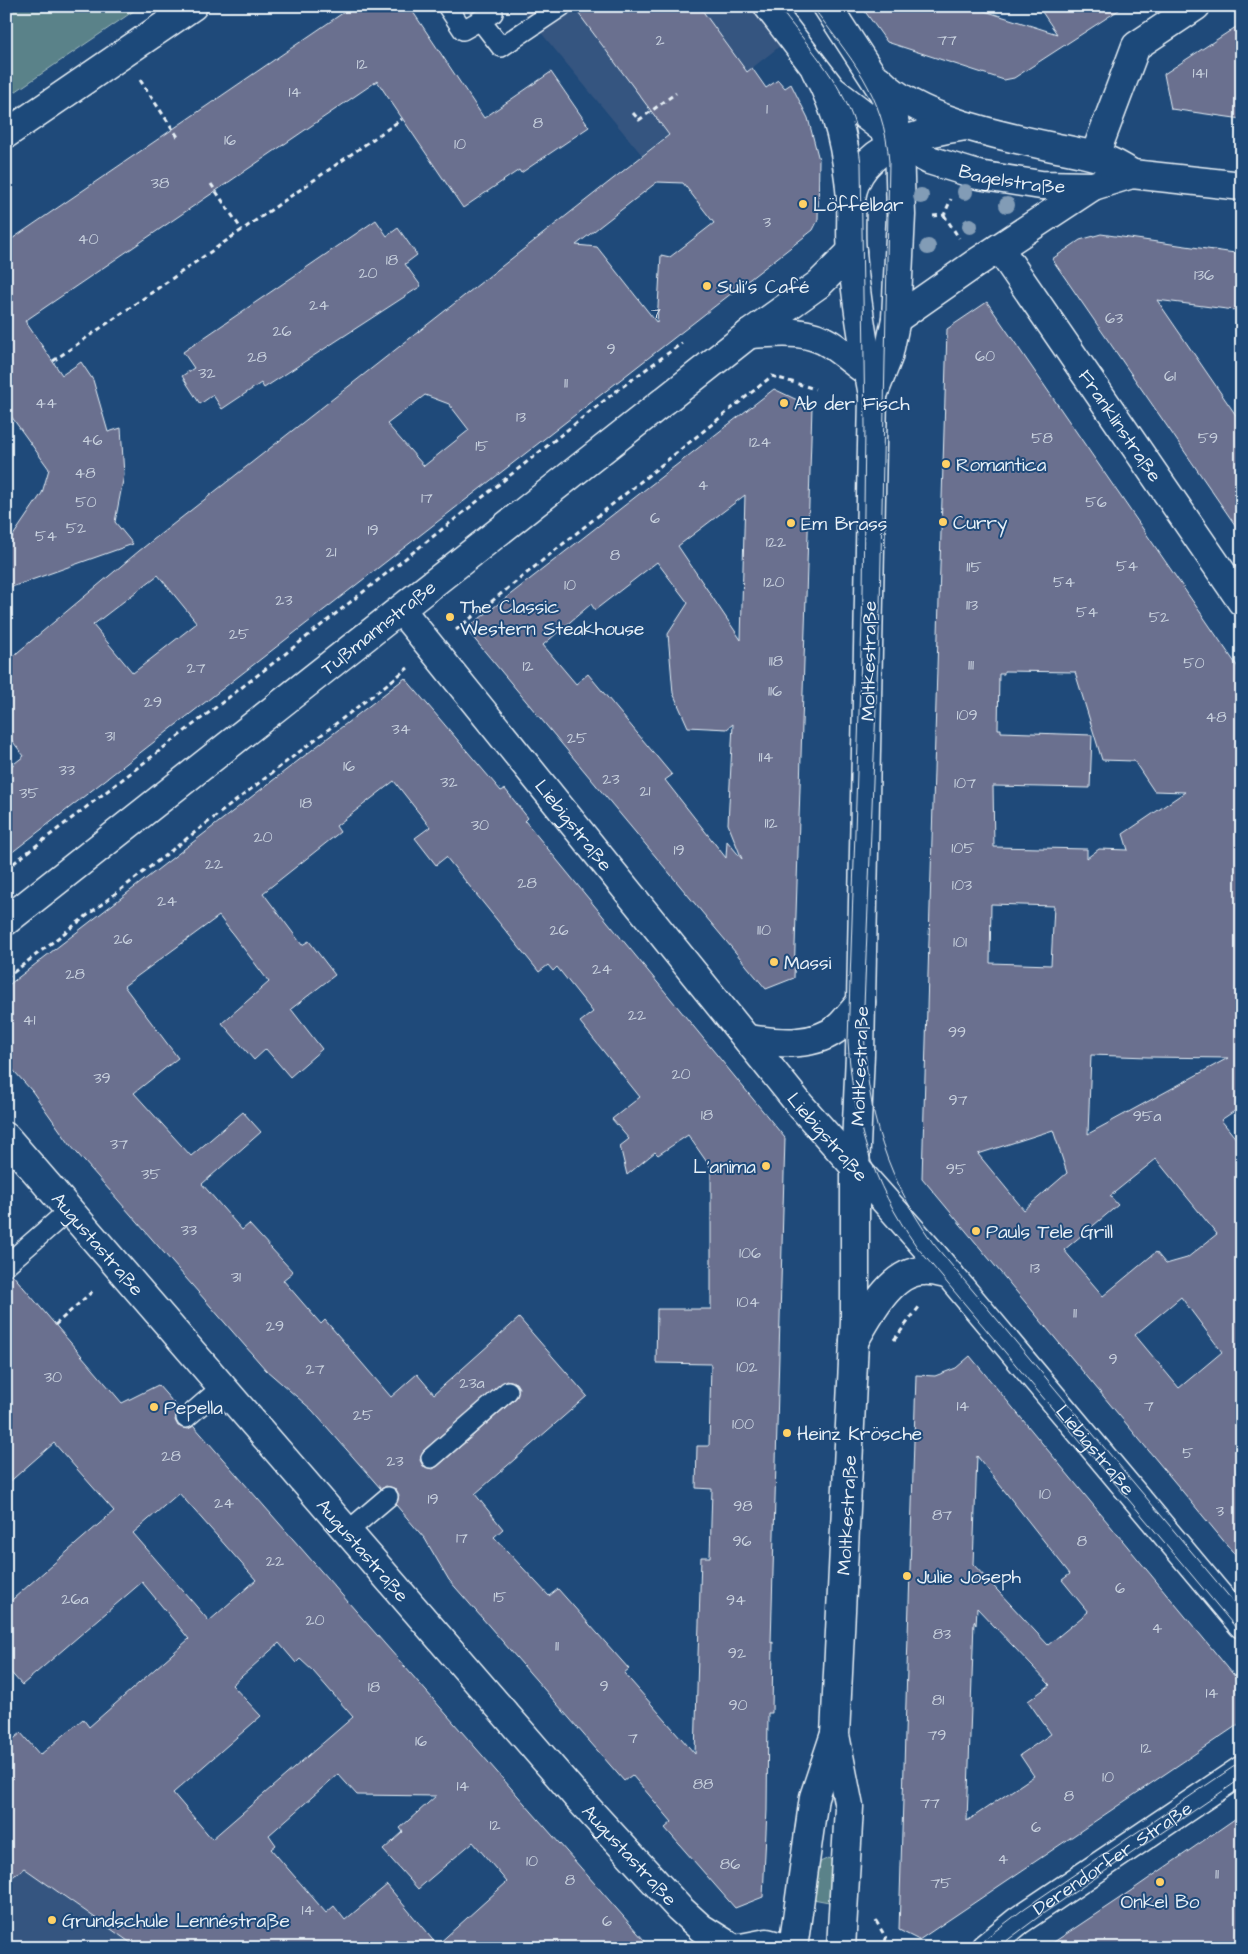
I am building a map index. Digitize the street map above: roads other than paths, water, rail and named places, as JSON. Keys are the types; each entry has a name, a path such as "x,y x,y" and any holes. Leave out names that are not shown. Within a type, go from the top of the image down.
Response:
{"street":[{"path":"6,134 193,6"},
{"path":"768,6 810,63"},
{"path":"1095,155 1136,46 1196,6"},
{"path":"835,16 868,69"},
{"name":"Bagelstraße","path":"810,63 837,95 899,142 929,160 978,175 1041,185 1093,186 1132,174 1242,186"},
{"name":"Moltkestraße","path":"810,63 835,109 843,137 851,200 852,251 861,336 871,384 861,1002 855,1169 854,1341 835,1736 849,1807 841,1948"},
{"name":"Bagelstraße","path":"868,69 898,96 929,111 968,126 1015,139 1095,155 1115,162 1132,174"},
{"name":"Moltkestraße","path":"868,69 887,101 899,142 900,215 896,319 888,357 871,384"},
{"name":"Bagelstraße","path":"899,142 924,134 968,126"},
{"name":"Moltkestraße","path":"851,200 854,185 861,172 878,155 899,142"},
{"path":"896,319 1093,186"},
{"name":"Franklinstraße","path":"999,248 1242,602"},
{"name":"Tußmannstraße","path":"6,921 750,334 819,284 852,251"},
{"path":"750,334 789,332 811,335 829,343 871,384"},
{"name":"Liebigstraße","path":"401,610 800,1105 950,1275 1242,1624"},
{"path":"748,1039 782,1043 814,1039 838,1027 861,1002"},
{"name":"Augustastraße","path":"6,1137 578,1798 679,1908 702,1928 734,1948"},
{"path":"854,1341 884,1293 900,1279 921,1270 950,1275"},
{"name":"Moltkestraße","path":"794,1948 814,1797 835,1736"},
{"name":"Derendorfer Straße","path":"999,1944 1242,1770"},
{"path":"740,1948 768,1944 786,1948"}],"lane":[{"path":"447,6 463,30 484,13 501,47 562,6"},
{"path":"6,1265 69,1210"},
{"path":"186,1418 222,1387"},
{"path":"431,1458 508,1391"},
{"path":"348,1531 388,1497"}],"tram line":[{"path":"778,6 822,63 841,93 855,125 861,163 865,426 863,593 848,1041 854,1097 867,1149 876,1174 888,1198 901,1223 917,1247 1242,1635"},
{"path":"812,6 852,60 873,96 886,138 889,162 880,607 864,1006 867,1071 871,1101 878,1130 900,1187 933,1243 1242,1612"},
{"path":"973,1948 1025,1908 1242,1761"},
{"path":"997,1948 1041,1915 1242,1778"}],"place":[{"name":"Löffelbar","path":"803,204"},
{"name":"Suli's Café","path":"707,286"},
{"name":"Ab der Fisch","path":"784,403"},
{"name":"Romantica","path":"946,464"},
{"name":"Curry","path":"943,522"},
{"name":"Em Brass","path":"791,523"},
{"name":"The Classic Western Steakhouse","path":"450,617"},
{"name":"Massi","path":"774,962"},
{"name":"L'anima","path":"766,1166"},
{"name":"Pauls Tele Grill","path":"976,1231"},
{"name":"Pepella","path":"154,1407"},
{"name":"Heinz Krösche","path":"787,1433"},
{"name":"Julie Joseph","path":"907,1576"},
{"name":"Onkel Bo","path":"1160,1882"},
{"name":"Grundschule Lennéstraße","path":"52,1920"}]}
